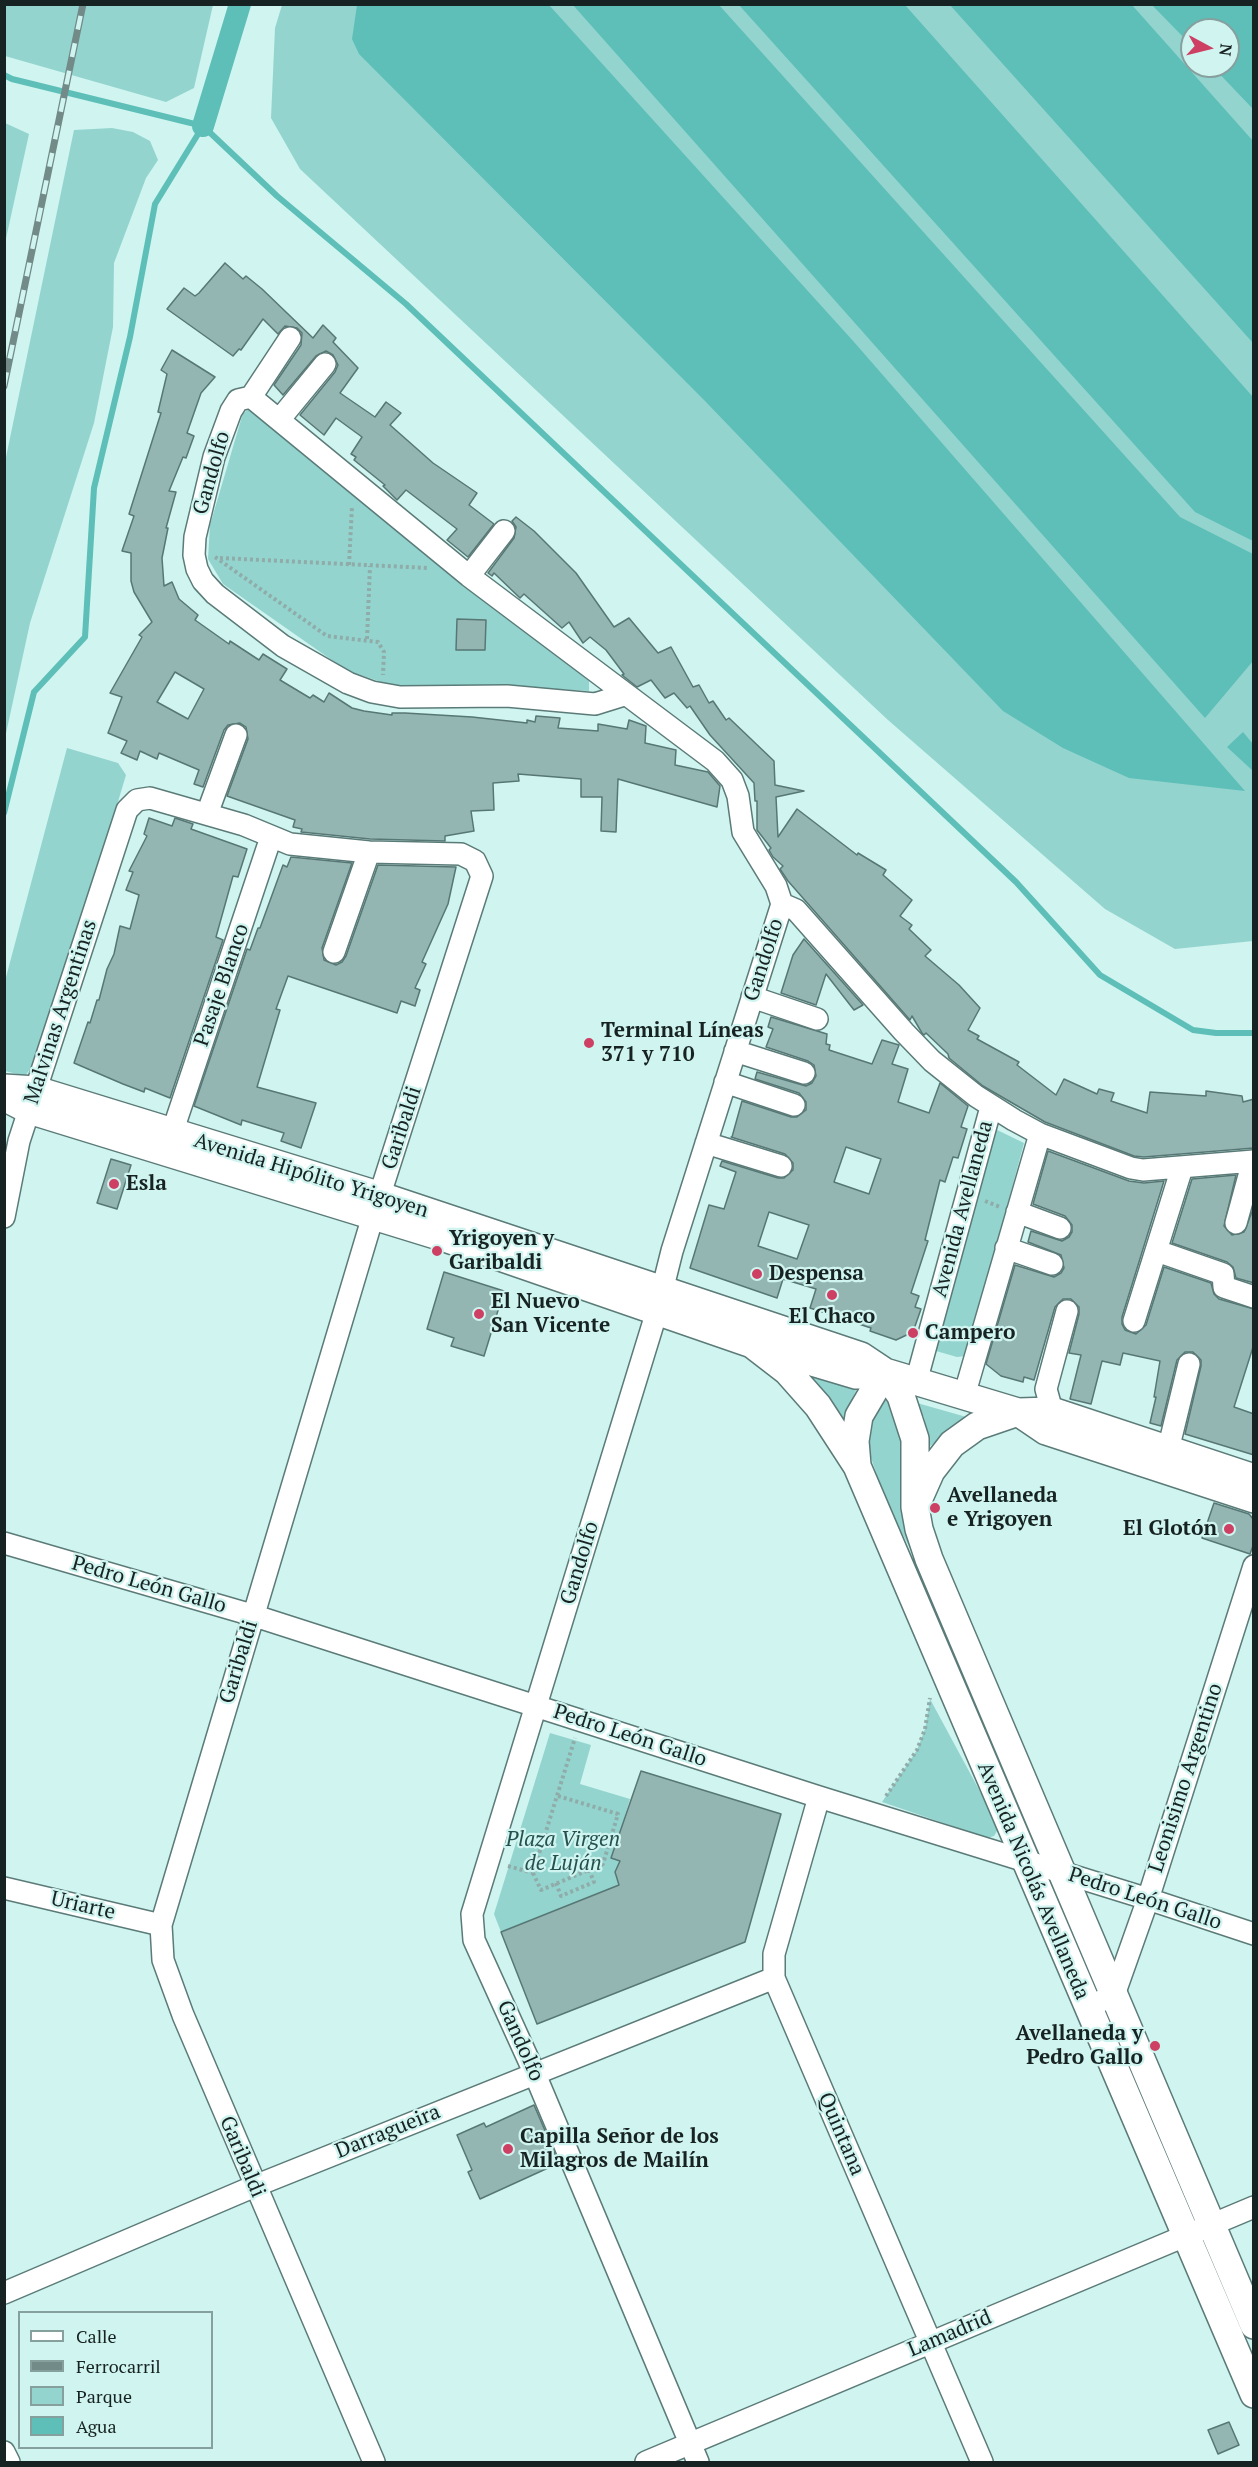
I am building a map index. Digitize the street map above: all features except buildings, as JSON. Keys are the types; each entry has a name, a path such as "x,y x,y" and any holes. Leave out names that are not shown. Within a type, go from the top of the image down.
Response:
{"main road":[{"name":"Avenida Hipólito Yrigoyen","path":"4,1088 33,1100 377,1206"},
{"name":"Avenida Hipólito Yrigoyen","path":"4,1097 33,1100 172,1133 377,1206 660,1301 861,1356 885,1372 1018,1412 1052,1412 1254,1478"},
{"name":"Avenida Hipólito Yrigoyen","path":"660,1301 752,1344 856,1375 885,1372"},
{"name":"Avenida Nicolás Avellaneda","path":"752,1344 787,1371 818,1406 857,1466 944,1674 1254,2394"},
{"name":"Avenida Nicolás Avellaneda","path":"857,1466 855,1428 862,1410 885,1372 901,1396 915,1439 915,1507 919,1529 929,1559 1254,2325"},
{"name":"Avenida Hipólito Yrigoyen","path":"1018,1412 1046,1431 1254,1499"},
{"path":"915,1507 931,1471 952,1444 976,1426 1018,1412"}],"street":[{"path":"251,397 290,338"},
{"path":"279,420 325,364"},
{"name":"Gandolfo","path":"624,695 595,704 507,696 382,694 348,683 283,646 215,594 203,581 194,555 214,458 231,411 238,400 251,397 465,573 624,695 715,761 732,780 738,796 744,832 776,886 782,904 672,1251 660,1301 472,1914 474,1940 534,2072 694,2453"},
{"path":"465,573 504,531"},
{"path":"236,735 207,814 290,844 369,852 334,952"},
{"name":"Malvinas Argentinas","path":"4,1217 19,1141 127,810 137,800 150,798 207,814"},
{"name":"Pasaje Blanco","path":"172,1133 271,837"},
{"name":"Garibaldi","path":"369,852 461,854 475,861 482,876 377,1206 252,1615 161,1925 163,1960 178,2004 374,2463"},
{"path":"782,904 796,910 932,1061 991,1107 1040,1134 1131,1168 1143,1170 1253,1161 1236,1223"},
{"path":"752,997 817,1019"},
{"path":"735,1051 804,1073"},
{"path":"725,1082 794,1105"},
{"name":"Avenida Avellaneda","path":"916,1382 991,1107"},
{"path":"964,1396 1040,1134"},
{"path":"706,1143 781,1166"},
{"path":"1134,1321 1181,1171"},
{"path":"1017,1212 1060,1228"},
{"path":"1006,1248 1052,1264"},
{"path":"1156,1251 1223,1274 1224,1287 1254,1297"},
{"path":"1052,1412 1046,1389 1067,1311"},
{"path":"1168,1450 1189,1364"},
{"name":"Pedro León Gallo","path":"4,1543 252,1615 1254,1934"},
{"name":"Leonisimo Argentino","path":"1114,1995 1148,1899 1254,1566"},
{"name":"Quintana","path":"819,1797 774,1954 774,1978 982,2463"},
{"name":"Uriarte","path":"4,1888 161,1925"},
{"name":"Darragueira","path":"4,2293 255,2186 534,2072 774,1978"},
{"path":"1088,2007 1114,1995"},
{"name":"Lamadrid","path":"646,2463 694,2453 932,2342 1254,2207"},
{"path":"4,2452 9,2463"}],"path":[{"path":"349,565 354,481"},
{"path":"195,542 327,636 378,642 382,647 382,694"},
{"path":"217,558 465,573"},
{"path":"367,639 370,566"},
{"path":"967,1195 1017,1212"},
{"path":"874,1814 917,1750 925,1729 930,1699 944,1674"},
{"path":"558,1796 618,1814 603,1864 541,1890 533,1873 581,1720"},
{"path":"489,1861 533,1873"},
{"path":"556,1883 561,1896 594,1882 589,1870"}],"green space":[{"path":"4,5 213,5 194,88 166,102 5,56"},
{"path":"282,5 1253,5 1253,941 1175,949 1105,909 888,720 300,169 271,118 275,28"},
{"path":"5,123 29,134 5,243"},
{"path":"112,128 133,132 150,141 158,160 146,178 114,263 113,327 94,423 30,623 5,738 5,462 74,130"},
{"path":"250,409 589,681 589,691 490,685 399,688 346,670 223,584 208,559 210,525 243,413"},
{"path":"67,748 118,763 126,775 43,1051 25,1076 5,1071 5,981"},
{"path":"993,1128 1024,1143 967,1356 957,1357 936,1351 933,1345"},
{"path":"793,1362 860,1382 852,1399 846,1429"},
{"path":"886,1393 907,1445 902,1500 903,1520 913,1554 888,1507 869,1452 866,1433 871,1411"},
{"path":"910,1401 970,1418 923,1451 926,1438 924,1417"},
{"path":"930,1699 997,1823 994,1836 987,1838 882,1802 917,1750 925,1729"},
{"name":"Plaza Virgen de Luján","path":"550,1733 591,1745 580,1784 630,1799 612,1858 620,1861 615,1874 619,1885 501,1932 494,1914"}],"water":[{"path":"357,5 549,5 854,342 1245,791 1129,778 1063,748 1003,711 705,401 359,54 352,39"},
{"path":"573,5 719,5 1180,517 1253,554 1253,661 1205,718"},
{"path":"739,5 905,5 1253,397 1253,541 1195,512"},
{"path":"950,5 1132,5 1180,59 1180,78 1197,78 1253,141 1253,343"},
{"path":"1152,5 1253,5 1253,109 1223,78 1240,78 1240,18 1180,18 1180,34"},
{"path":"1243,732 1253,744 1253,771 1227,747"}],"waterway":[{"path":"203,126 240,4"},
{"path":"4,75 12,79 203,126 277,196 406,304 1016,882 1100,975 1193,1030 1216,1033 1254,1033"},
{"path":"4,813 34,692 85,637 94,488 130,337 155,204 203,126"}],"railway":[{"path":"4,386 83,4"}],"place":[{"name":"Terminal Líneas 371 y 710","path":"589,1043"},
{"name":"Esla","path":"114,1184"},
{"name":"Yrigoyen y Garibaldi","path":"437,1251"},
{"name":"Despensa","path":"757,1274"},
{"name":"El Chaco","path":"832,1295"},
{"name":"El Nuevo San Vicente","path":"479,1314"},
{"name":"Campero","path":"913,1333"},
{"name":"Avellaneda e Yrigoyen","path":"935,1508"},
{"name":"El Glotón","path":"1229,1529"},
{"name":"Avellaneda y Pedro Gallo","path":"1155,2046"},
{"name":"Capilla Señor de los Milagros de Mailín","path":"508,2149"}]}
